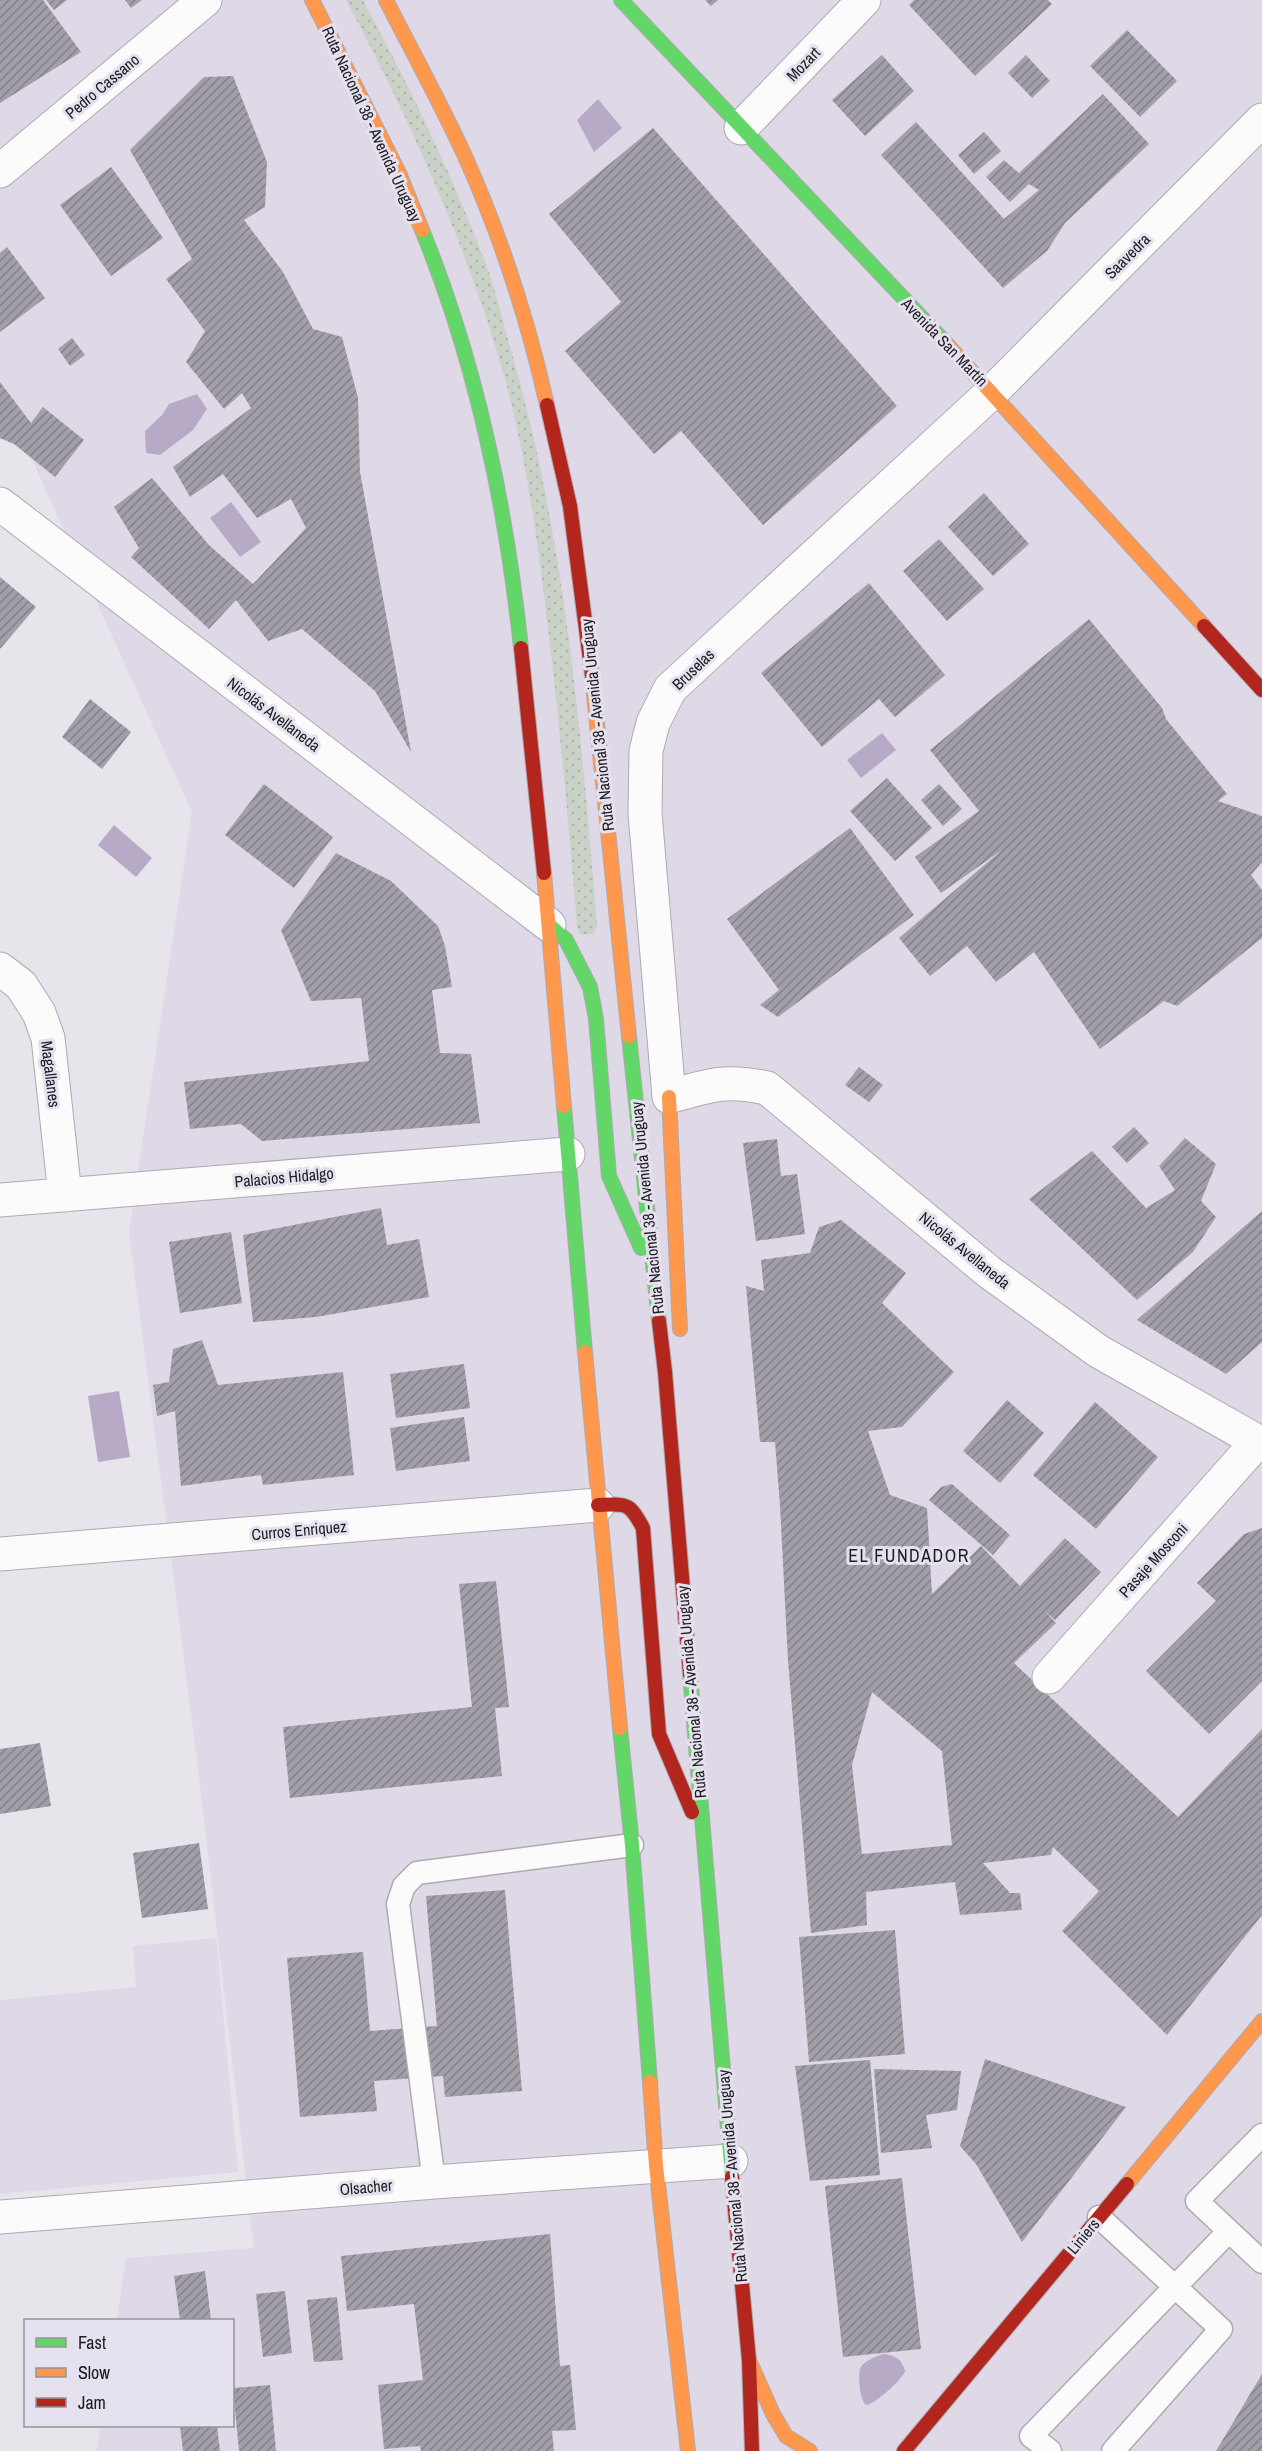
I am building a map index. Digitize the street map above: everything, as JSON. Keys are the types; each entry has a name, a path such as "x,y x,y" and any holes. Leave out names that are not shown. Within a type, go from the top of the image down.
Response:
{"main road":[{"name":"Ruta Nacional 38 - Avenida Uruguay","path":"386,0 464,155 502,251 539,368 570,506 598,718 653,1274 665,1372 749,2360 752,2451"},
{"name":"Avenida San Martín","path":"621,0 993,392 1262,690"},
{"name":"Ruta Nacional 38 - Avenida Uruguay","path":"315,4 399,173 440,271 478,398 502,518 518,622 549,925 598,1505 632,1845 656,2166 688,2451"},
{"path":"549,925 566,940 590,987 596,1019 609,1176 653,1274"},
{"path":"665,1372 678,1349 669,1097"},
{"path":"598,1505 621,1504 633,1509 643,1528 658,1734 703,1839"},
{"name":"Liniers","path":"904,2451 1262,2021"},
{"path":"749,2360 763,2451"},
{"path":"749,2360 773,2414 786,2436 810,2451"},
{"path":"676,2451 677,2369"},
{"path":"886,2451 914,2439"}],"street":[{"name":"Pedro Cassano","path":"0,171 205,0"},
{"name":"Mozart","path":"741,128 864,0"},
{"name":"Saavedra","path":"993,392 1262,120"},
{"name":"Bruselas","path":"669,1097 645,813 646,751 653,723 670,689 993,392"},
{"name":"Nicolás Avellaneda","path":"0,504 549,925"},
{"name":"Magallanes","path":"0,969 21,985 39,1012 48,1038 65,1195"},
{"name":"Nicolás Avellaneda","path":"669,1097 710,1085 739,1083 767,1088 989,1272 1098,1351 1259,1443"},
{"name":"Palacios Hidalgo","path":"0,1200 568,1154"},
{"name":"Pasaje Mosconi","path":"1049,1677 1259,1443"},
{"name":"Curros Enriquez","path":"0,1554 598,1505"},
{"name":"Olsacher","path":"0,2217 731,2161"}],"lane":[{"path":"434,2182 398,1904 404,1886 417,1873 632,1845"},
{"path":"1262,2135 1197,2201 1262,2262"},
{"path":"1099,2217 1221,2330 1113,2451"},
{"path":"1050,2451 1031,2436 1228,2232"}],"shaded area":[{"path":"0,0 1262,0 1262,2451 97,2451 101,2427 234,2427 234,2319 117,2319 126,2258 254,2248 198,1768 129,1232 192,812 0,389"},
{"path":"346,0 363,0 443,160 492,280 529,418 545,490 568,634 597,926 593,934 580,934 577,927 560,740 540,565 526,471 505,379 474,281 436,185 393,91"},
{"path":"598,99 622,128 594,152 577,120"},
{"path":"197,394 207,409 193,430 160,455 146,453 145,431 162,415 169,404"},
{"path":"231,502 261,542 240,557 210,518"},
{"path":"882,733 896,750 861,778 847,760"},
{"path":"114,825 152,858 136,877 98,845"},
{"path":"119,1391 130,1457 98,1462 88,1396"},
{"path":"216,1938 238,2172 0,2194 0,2000 136,1987 133,1946"},
{"path":"883,2354 897,2358 905,2371 888,2391 866,2405 860,2387 861,2367"}],"building":[{"path":"0,0 43,0 81,52 0,103"},
{"path":"46,0 67,0 54,10"},
{"path":"125,0 142,0 131,8"},
{"path":"705,0 718,0 711,6"},
{"path":"914,0 1048,0 1052,4 975,76 909,5"},
{"path":"1127,30 1177,81 1140,117 1090,66"},
{"path":"882,55 914,91 865,136 832,100"},
{"path":"1026,55 1050,81 1032,98 1008,73"},
{"path":"233,76 267,162 265,207 244,220 283,272 313,329 342,337 358,398 360,472 411,752 375,691 302,629 268,641 236,600 209,629 131,557 139,548 114,507 152,478 209,545 253,584 306,528 291,499 257,518 223,474 190,497 173,467 251,408 242,393 224,409 186,362 205,331 166,279 192,259 130,150 204,77"},
{"path":"1103,94 1149,144 1065,223 1047,251 1003,288 881,155 916,122 1004,219 1039,190 1029,184 1010,202 986,177 1004,160 1019,173"},
{"path":"653,128 897,406 763,525 681,431 654,454 565,351 621,302 549,214"},
{"path":"984,132 1001,151 974,174 958,155"},
{"path":"111,167 163,238 111,276 60,205"},
{"path":"7,247 45,298 0,332 0,253"},
{"path":"72,338 85,355 70,366 58,349"},
{"path":"0,382 31,423 43,407 84,440 55,477 14,444 0,438"},
{"path":"984,493 1029,544 993,576 948,527"},
{"path":"939,539 984,589 947,621 903,571"},
{"path":"0,577 36,607 0,649"},
{"path":"869,583 945,675 895,717 879,699 822,747 761,673"},
{"path":"1089,619 1162,708 1166,719 1227,794 1218,801 1262,816 1262,862 1251,875 1262,890 1262,938 1177,1006 1164,1001 1100,1049 1034,952 996,982 967,946 930,976 899,938 1002,850 941,893 915,857 979,811 930,750"},
{"path":"90,699 131,732 102,769 62,737"},
{"path":"887,778 932,828 895,861 850,811"},
{"path":"264,784 333,837 294,888 225,835"},
{"path":"939,784 962,809 943,826 921,800"},
{"path":"850,828 914,915 778,1017 760,1005 779,990 727,919"},
{"path":"336,853 391,881 438,926 445,946 452,987 432,990 440,1053 471,1054 480,1123 262,1141 241,1124 190,1129 184,1082 369,1061 361,998 311,1001 281,930"},
{"path":"859,1067 883,1085 869,1102 845,1085"},
{"path":"1134,1127 1149,1143 1127,1163 1112,1147"},
{"path":"1185,1138 1216,1164 1201,1201 1216,1217 1193,1252 1137,1300 1029,1199 1092,1151 1146,1208 1175,1190 1159,1166"},
{"path":"777,1139 781,1176 797,1174 805,1234 756,1241 743,1143"},
{"path":"381,1208 387,1245 419,1239 429,1297 316,1317 253,1322 243,1235"},
{"path":"1262,1211 1262,1342 1226,1374 1137,1320"},
{"path":"841,1220 906,1273 882,1303 954,1372 902,1427 868,1431 890,1495 927,1508 932,1594 981,1546 1020,1586 1065,1538 1101,1572 1055,1620 1045,1611 1056,1623 1014,1663 1178,1817 1262,1729 1262,1915 1167,2035 1062,1931 1099,1891 1053,1847 1051,1855 983,1863 1010,1893 1020,1893 1022,1910 960,1915 955,1882 866,1892 867,1925 811,1933 788,1661 775,1442 760,1442 746,1286 764,1291 761,1260 810,1253 819,1227","holes":["872,1692 942,1751 952,1845 862,1854 852,1765"]},
{"path":"231,1232 242,1303 180,1313 169,1242"},
{"path":"202,1340 218,1385 343,1372 354,1475 263,1485 261,1475 181,1486 175,1411 157,1416 153,1385 169,1382 173,1349"},
{"path":"464,1364 470,1408 396,1418 390,1374"},
{"path":"1007,1400 1044,1433 1000,1483 963,1451"},
{"path":"1095,1402 1158,1457 1096,1529 1033,1475"},
{"path":"464,1417 470,1461 396,1471 390,1428"},
{"path":"952,1484 1010,1535 993,1555 929,1500 941,1487"},
{"path":"1262,1528 1262,1681 1209,1734 1146,1671 1216,1601 1197,1583 1244,1534"},
{"path":"496,1581 509,1707 495,1708 502,1776 290,1798 283,1727 472,1707 459,1584"},
{"path":"40,1743 51,1806 0,1814 0,1749"},
{"path":"199,1843 208,1909 142,1918 133,1853"},
{"path":"505,1890 522,2091 445,2097 443,2076 374,2081 377,2111 300,2117 287,1958 363,1952 370,2031 437,2026 426,1896"},
{"path":"895,1930 905,2054 809,2062 799,1937"},
{"path":"985,2059 1126,2107 1022,2242 976,2164 960,2146"},
{"path":"870,2060 880,2175 810,2181 795,2066"},
{"path":"874,2069 961,2071 957,2110 926,2115 932,2148 881,2153"},
{"path":"902,2178 921,2349 843,2357 825,2186"},
{"path":"550,2234 560,2366 570,2365 576,2430 552,2431 554,2451 421,2451 420,2446 384,2449 378,2385 423,2380 414,2304 347,2311 341,2256"},
{"path":"205,2271 211,2319 180,2319 174,2276"},
{"path":"285,2291 292,2353 263,2357 256,2294"},
{"path":"337,2297 343,2360 314,2362 307,2300"},
{"path":"1262,2374 1262,2451 1216,2451"},
{"path":"270,2385 276,2451 239,2451 234,2388"},
{"path":"180,2427 217,2427 220,2451 183,2451"}],"traffic: fast":[{"path":"621,0 943,340"},
{"path":"422,230 458,331 486,435 507,541 521,648"},
{"path":"549,925 566,940 590,987 596,1019 609,1176 641,1248"},
{"path":"629,1036 659,1321"},
{"path":"564,1106 585,1352"},
{"path":"690,1674 732,2177"},
{"path":"620,1728 632,1845 650,2082"}],"traffic: slow":[{"path":"312,0 399,173 422,230"},
{"path":"386,0 436,96 477,184 522,309 547,405"},
{"path":"943,340 1204,626"},
{"path":"592,675 629,1036"},
{"path":"544,873 564,1106"},
{"path":"669,1097 680,1329"},
{"path":"585,1352 620,1728"},
{"path":"1127,2184 1262,2021"},
{"path":"650,2082 656,2166 688,2451"},
{"path":"749,2360 773,2414 786,2436 810,2451"}],"traffic: jam":[{"path":"547,405 570,506 592,675"},
{"path":"1204,626 1262,690"},
{"path":"521,648 544,873"},
{"path":"659,1321 690,1674"},
{"path":"598,1505 626,1506 634,1513 643,1528 659,1734 692,1812"},
{"path":"732,2177 749,2360 752,2451"},
{"path":"904,2451 1127,2184"}],"district":[{"name":"EL FUNDADOR","path":"909,1556"}]}
